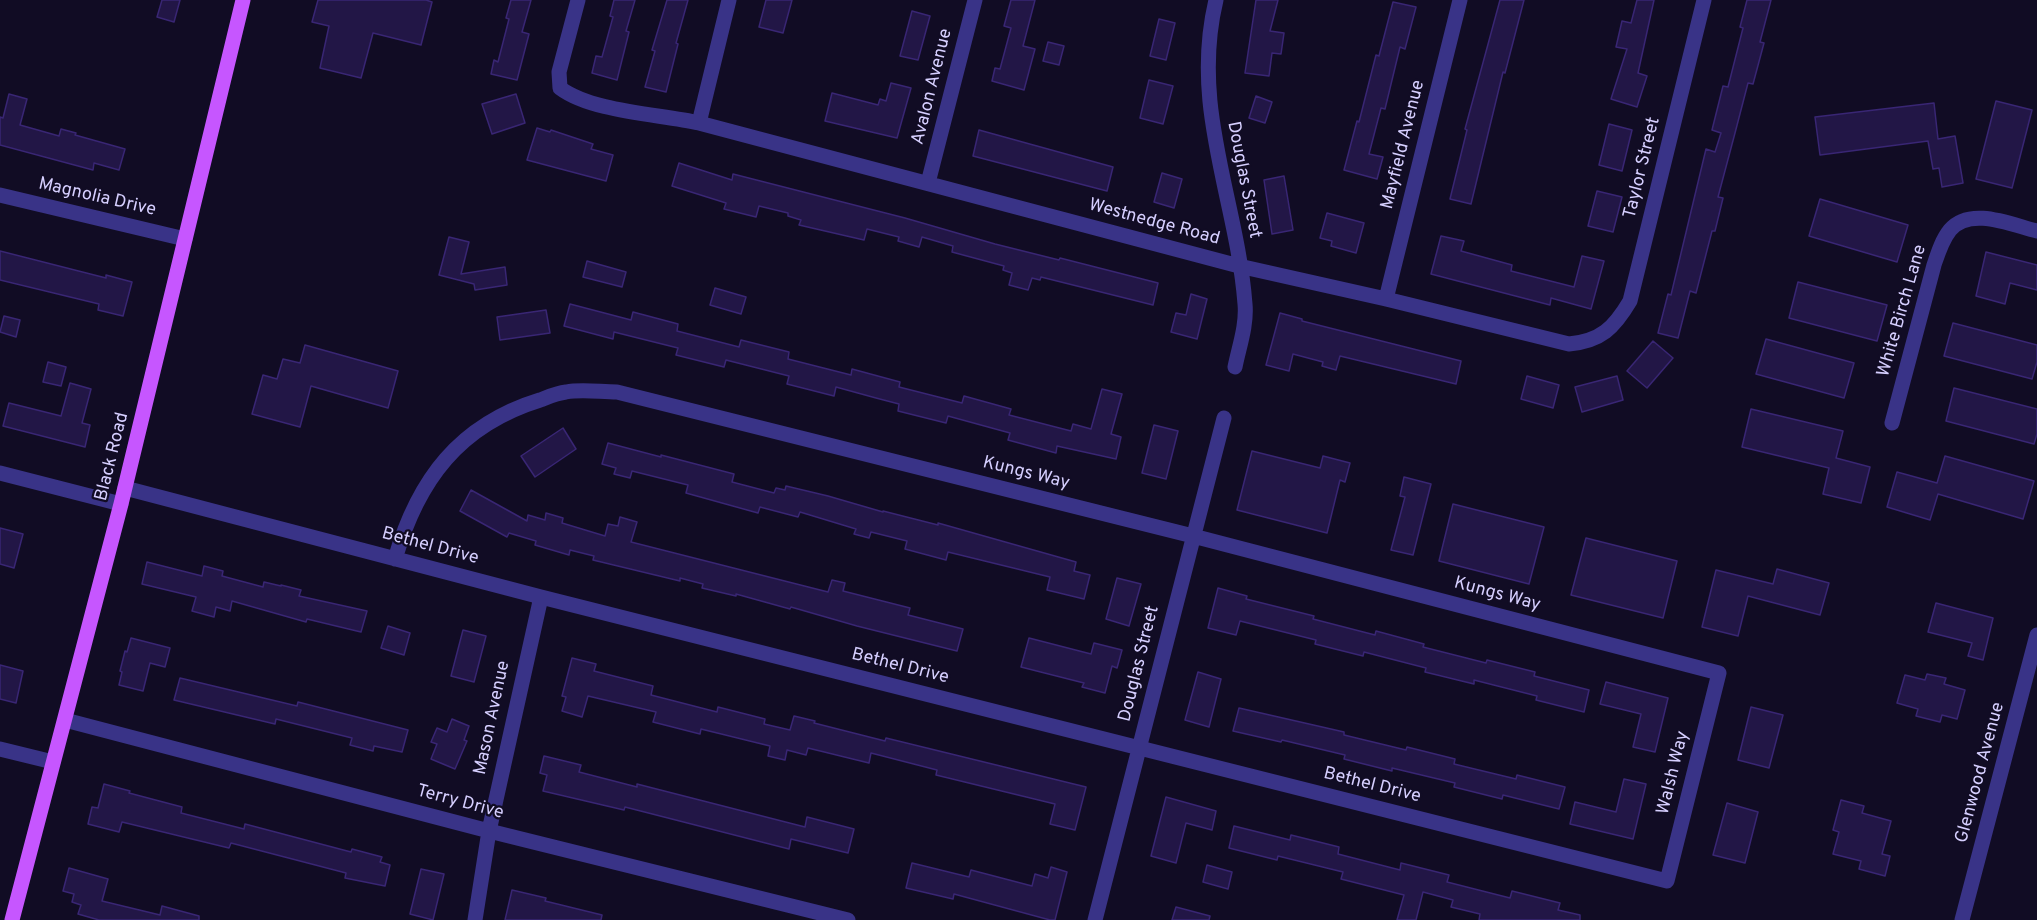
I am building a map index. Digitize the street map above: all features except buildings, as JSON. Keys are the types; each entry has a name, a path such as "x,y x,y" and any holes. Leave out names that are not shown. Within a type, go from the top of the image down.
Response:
{"main road":[{"name":"Black Road","path":"12,920 121,504 243,0"}],"street":[{"name":"Westnedge Road","path":"578,0 559,72 560,88 571,97 633,113 699,123 1239,266 1569,344 1587,343 1601,336"},
{"path":"699,123 729,0"},
{"name":"Avalon Avenue","path":"928,183 975,0"},
{"name":"Douglas Street","path":"1216,0 1209,53 1209,100 1245,306 1243,333 1235,367"},
{"name":"Mayfield Avenue","path":"1386,299 1460,0"},
{"name":"Taylor Street","path":"1601,336 1620,319 1630,301 1704,0"},
{"name":"Magnolia Drive","path":"0,195 185,239"},
{"name":"White Birch Lane","path":"1892,423 1934,265 1942,242 1951,228 1968,219 1987,219 2037,231"},
{"name":"Kungs Way","path":"395,558 404,528 418,497 442,462 478,429 517,407 566,392 616,392 1193,536 1719,673"},
{"name":"Douglas Street","path":"1095,920 1224,418"},
{"path":"0,473 121,504"},
{"name":"Bethel Drive","path":"125,488 541,597 1667,881"},
{"name":"Mason Avenue","path":"475,920 489,831 541,597"},
{"name":"Glenwood Avenue","path":"1962,920 2037,635"},
{"name":"Walsh Way","path":"1667,881 1719,673"},
{"name":"Terry Drive","path":"64,720 489,831 848,920"},
{"path":"0,749 53,762"}]}
